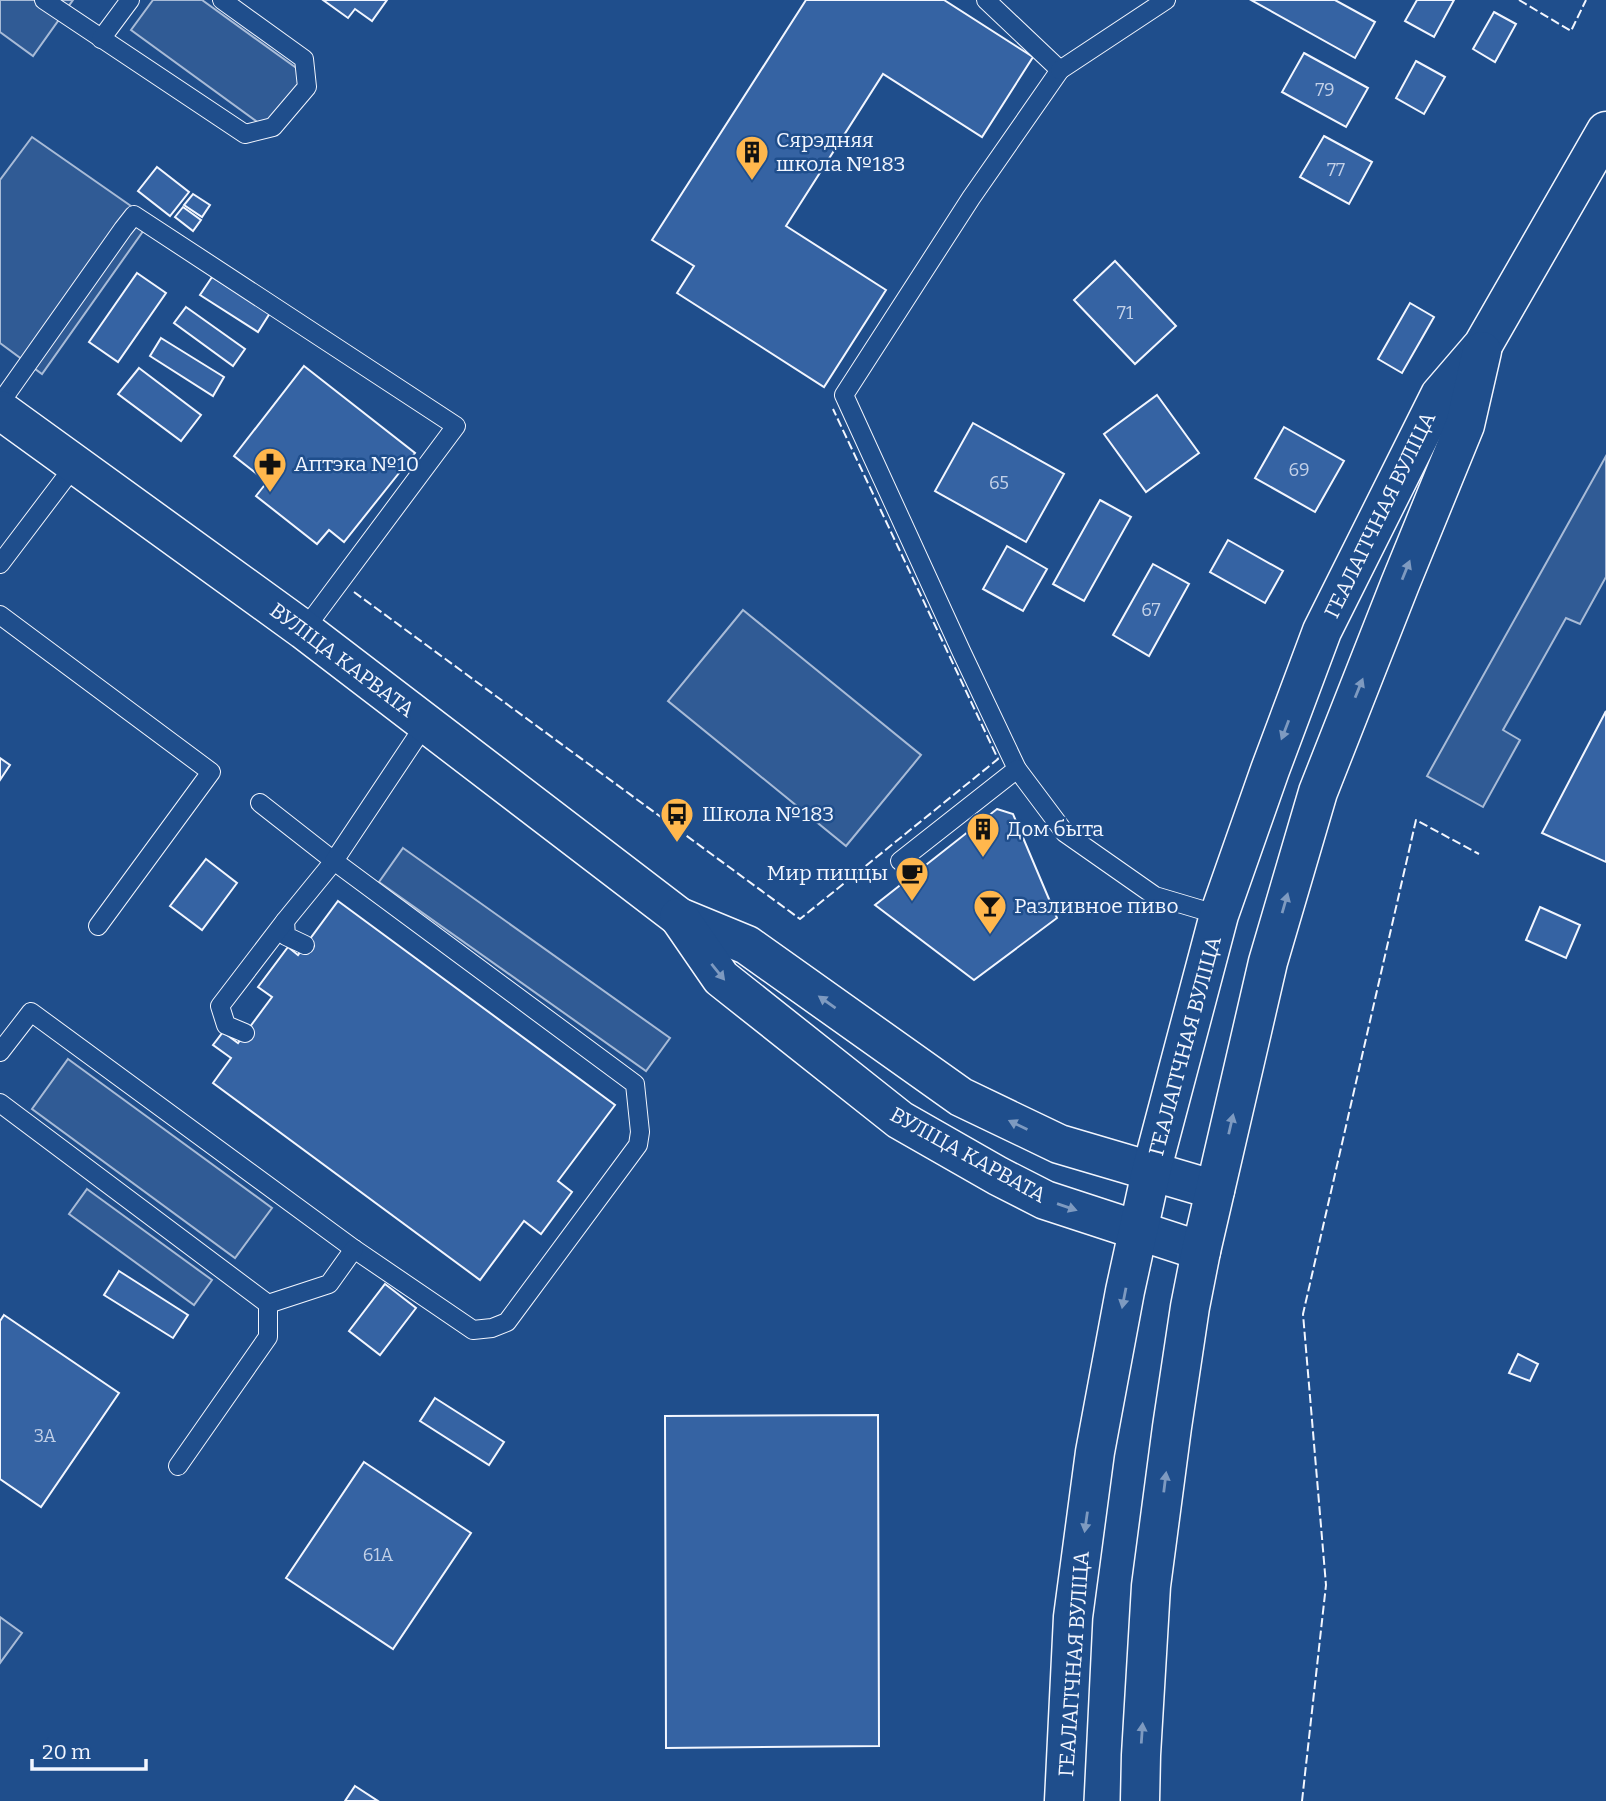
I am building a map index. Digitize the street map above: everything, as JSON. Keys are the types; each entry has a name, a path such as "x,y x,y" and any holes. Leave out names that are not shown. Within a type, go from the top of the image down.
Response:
{"street":[{"name":"ГЕАЛАГІЧНАЯ ВУЛІЦА","path":"1064,1801 1073,1617 1095,1452 1138,1231 1219,915 1322,631 1440,395 1483,345 1604,138"},
{"name":"ГЕАЛАГІЧНАЯ ВУЛІЦА","path":"1140,1801 1151,1586 1190,1307 1268,962 1318,792 1465,425 1483,345"},
{"name":"ВУЛІЦА КАРВАТА","path":"0,410 304,631 679,917 747,945 961,1097 1059,1144 1215,1190"},
{"name":"ВУЛІЦА КАРВАТА","path":"679,917 721,978 900,1120 998,1177 1045,1200 1201,1251"}],"lane":[{"path":"44,0 245,134 273,127 307,87 304,59 222,0"},
{"path":"101,39 130,0"},
{"path":"986,0 1060,69"},
{"path":"1166,0 1060,69 971,198 844,395 1017,769 1065,833 1155,896 1219,915"},
{"path":"0,404 134,215 456,426 304,631"},
{"path":"0,564 75,465"},
{"path":"0,615 211,772 98,926"},
{"path":"245,1033 226,1025 220,1006 334,861 426,723"},
{"path":"900,861 1017,769"},
{"path":"0,1052 31,1012 354,1249 472,1329 492,1328 507,1322 638,1145 640,1132 635,1084 260,803"},
{"path":"285,920 286,936 305,946"},
{"path":"0,1103 268,1304"},
{"path":"268,1304 329,1284 354,1249"},
{"path":"178,1466 268,1337 268,1304"}],"shaded area":[{"path":"0,0 73,0 33,56 0,32"},
{"path":"153,0 202,0 313,80 274,134 131,30"},
{"path":"32,137 151,220 42,374 0,343 0,180"},
{"path":"1606,456 1606,577 1580,624 1566,618 1503,730 1520,740 1483,807 1427,776"},
{"path":"743,610 921,755 846,846 668,701"},
{"path":"403,848 670,1038 646,1071 379,882"},
{"path":"68,1059 272,1208 235,1258 32,1109"},
{"path":"87,1189 212,1280 194,1305 69,1214"},
{"path":"0,1617 22,1633 0,1663"}],"building":[{"path":"323,0 387,0 372,21 355,9 348,18"},
{"name":"Сярэдняя школа №183","path":"806,0 944,0 1033,57 982,137 883,74 786,226 886,290 824,387 677,293 694,266 652,240"},
{"path":"1251,0 1335,0 1375,22 1355,58"},
{"path":"1417,0 1454,0 1434,37 1405,21"},
{"path":"1494,12 1516,24 1495,62 1473,49"},
{"path":"1304,53 1368,88 1346,127 1282,92"},
{"path":"1416,61 1445,77 1424,114 1396,98"},
{"path":"1324,136 1372,162 1349,204 1300,177"},
{"path":"157,167 189,192 170,216 138,191"},
{"path":"193,194 210,205 202,217 184,205"},
{"path":"183,207 201,220 193,231 175,217"},
{"path":"1115,261 1176,326 1135,364 1074,300"},
{"path":"137,273 166,293 118,362 89,342"},
{"path":"212,277 270,313 258,332 200,295"},
{"path":"1410,303 1434,317 1402,373 1378,359"},
{"path":"186,307 245,349 233,366 174,323"},
{"path":"161,338 224,377 213,396 150,356"},
{"path":"304,366 415,453 344,542 329,530 317,544 256,496 267,482 234,456"},
{"path":"139,368 201,415 181,441 118,394"},
{"path":"1157,395 1199,453 1146,492 1104,434"},
{"path":"973,423 1064,474 1026,542 935,491"},
{"path":"1284,427 1344,461 1315,512 1255,478"},
{"path":"1100,500 1131,517 1084,601 1053,584"},
{"path":"1228,540 1283,571 1265,603 1210,572"},
{"path":"1007,546 1047,569 1023,611 983,589"},
{"path":"1153,564 1189,584 1149,656 1113,635"},
{"path":"1606,711 1606,862 1542,833"},
{"path":"0,758 10,765 0,780"},
{"name":"Дом быта","path":"997,809 1013,814 1057,918 974,980 875,905"},
{"path":"206,859 237,883 202,930 170,906"},
{"path":"338,901 615,1105 558,1181 572,1192 541,1234 524,1221 480,1280 213,1083 231,1058 213,1045 223,1032 238,1043 272,997 258,987 288,947 298,955"},
{"path":"1540,907 1580,925 1566,958 1526,940"},
{"path":"119,1271 188,1315 173,1338 104,1295"},
{"path":"385,1284 416,1308 380,1355 349,1331"},
{"path":"4,1315 119,1393 41,1507 0,1479 0,1321"},
{"path":"1518,1354 1538,1364 1530,1381 1509,1373"},
{"path":"435,1398 504,1442 489,1465 420,1421"},
{"path":"878,1415 879,1746 666,1748 665,1416"},
{"path":"364,1462 471,1533 393,1649 286,1578"},
{"path":"355,1786 378,1801 345,1801"}],"fence":[{"path":"1519,0 1571,31 1586,0"},
{"path":"354,592 800,919 998,759 833,409"},
{"path":"1302,1801 1326,1585 1303,1314 1416,820 1479,854"}],"place":[{"name":"Сярэдняя школа №183","path":"752,182"},
{"name":"Аптэка №10","path":"270,494"},
{"name":"Школа №183","path":"677,844"},
{"name":"Дом быта","path":"983,859"},
{"name":"Мир пиццы","path":"912,903"},
{"name":"Разливное пиво","path":"990,936"}]}
